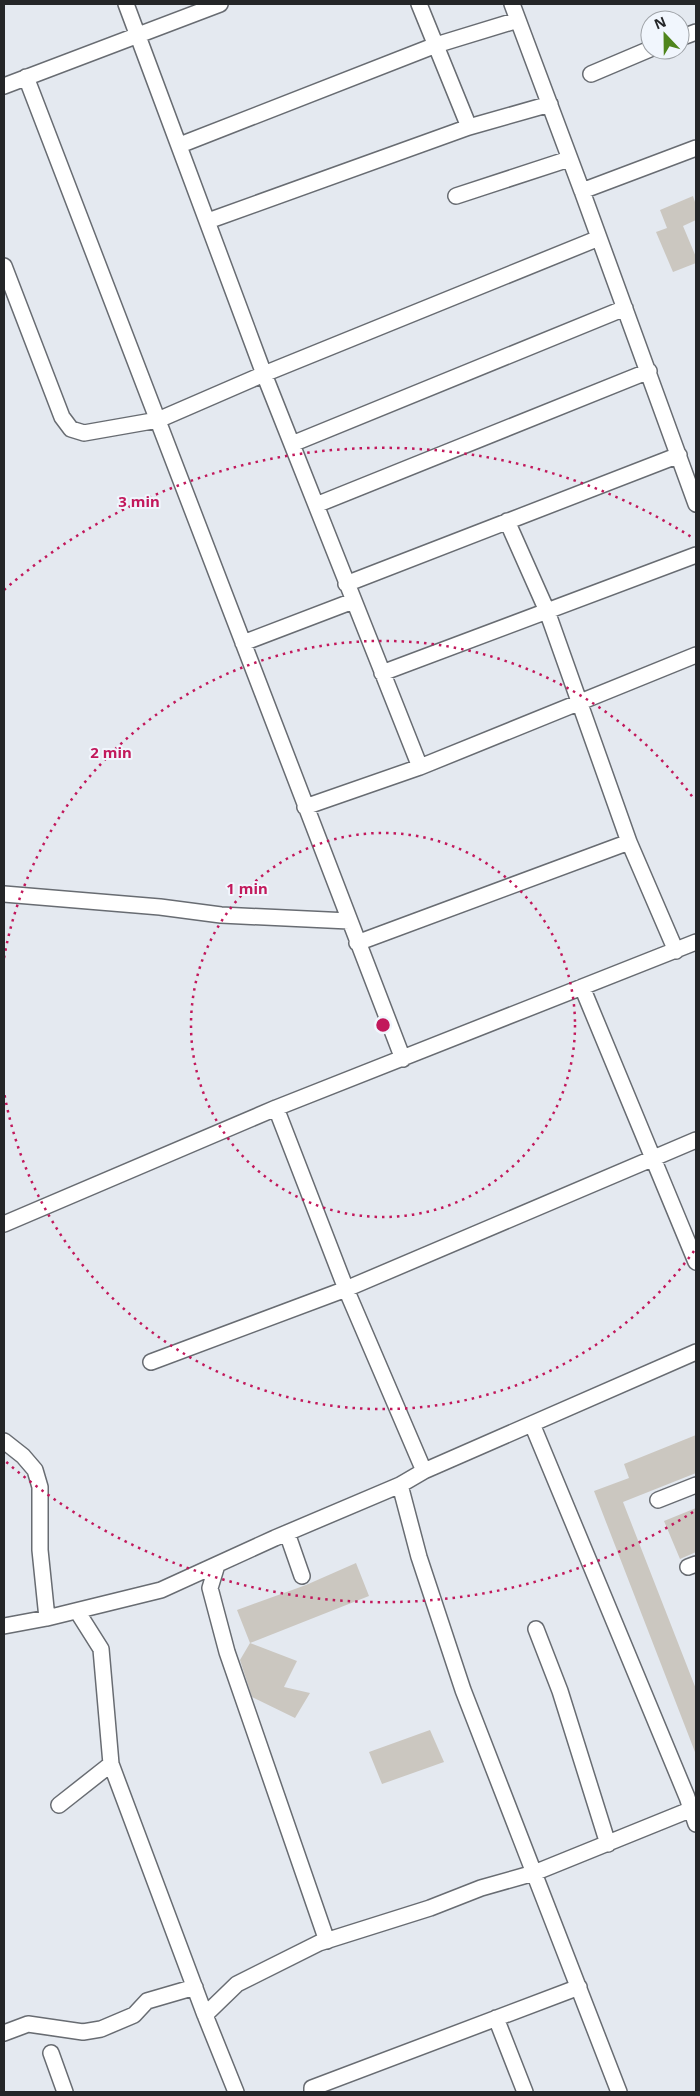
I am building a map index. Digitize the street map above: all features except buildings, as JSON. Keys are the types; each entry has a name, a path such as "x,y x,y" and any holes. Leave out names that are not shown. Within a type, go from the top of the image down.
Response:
{"street":[{"path":"126,4 264,374 420,767"},
{"path":"4,86 138,33 220,4"},
{"path":"419,4 469,127"},
{"path":"512,4 695,495"},
{"path":"180,145 436,45 518,20"},
{"path":"591,74 640,53"},
{"path":"26,77 402,1059"},
{"path":"208,221 469,127 550,104"},
{"path":"582,191 696,148"},
{"path":"456,196 569,159"},
{"path":"4,266 62,417 71,429 84,433 158,420 264,374 599,238"},
{"path":"292,444 625,308"},
{"path":"316,505 649,371"},
{"path":"346,584 679,455"},
{"path":"508,521 547,611 629,842 676,950"},
{"path":"382,673 696,555"},
{"path":"243,643 353,601"},
{"path":"305,806 420,767 696,655"},
{"path":"358,943 629,842"},
{"path":"4,894 160,907 220,915 349,921"},
{"path":"4,1224 276,1108 696,942"},
{"path":"582,987 696,1262"},
{"path":"276,1108 346,1288 424,1471"},
{"path":"150,1362 346,1288 696,1140"},
{"path":"4,1626 47,1618 161,1590 287,1533 400,1485 424,1471 696,1352"},
{"path":"532,1424 692,1809 696,1824"},
{"path":"4,1441 23,1456 36,1470 40,1487 40,1550 47,1618"},
{"path":"658,1500 696,1484"},
{"path":"400,1485 418,1557 463,1690 619,2092"},
{"path":"287,1533 302,1576"},
{"path":"217,1565 210,1588 226,1652 328,1941"},
{"path":"77,1611 101,1649 106,1727 111,1764 205,2015 236,2092"},
{"path":"536,1629 560,1692 608,1844"},
{"path":"59,1804 111,1764"},
{"path":"205,2015 237,1984 328,1941 430,1908 481,1888 534,1872 692,1809"},
{"path":"4,2033 28,2024 83,2032 102,2029 134,2015 147,2001 195,1987"},
{"path":"312,2092 312,2088 579,1987"},
{"path":"496,2018 524,2092"},
{"path":"51,2053 65,2092"}]}
